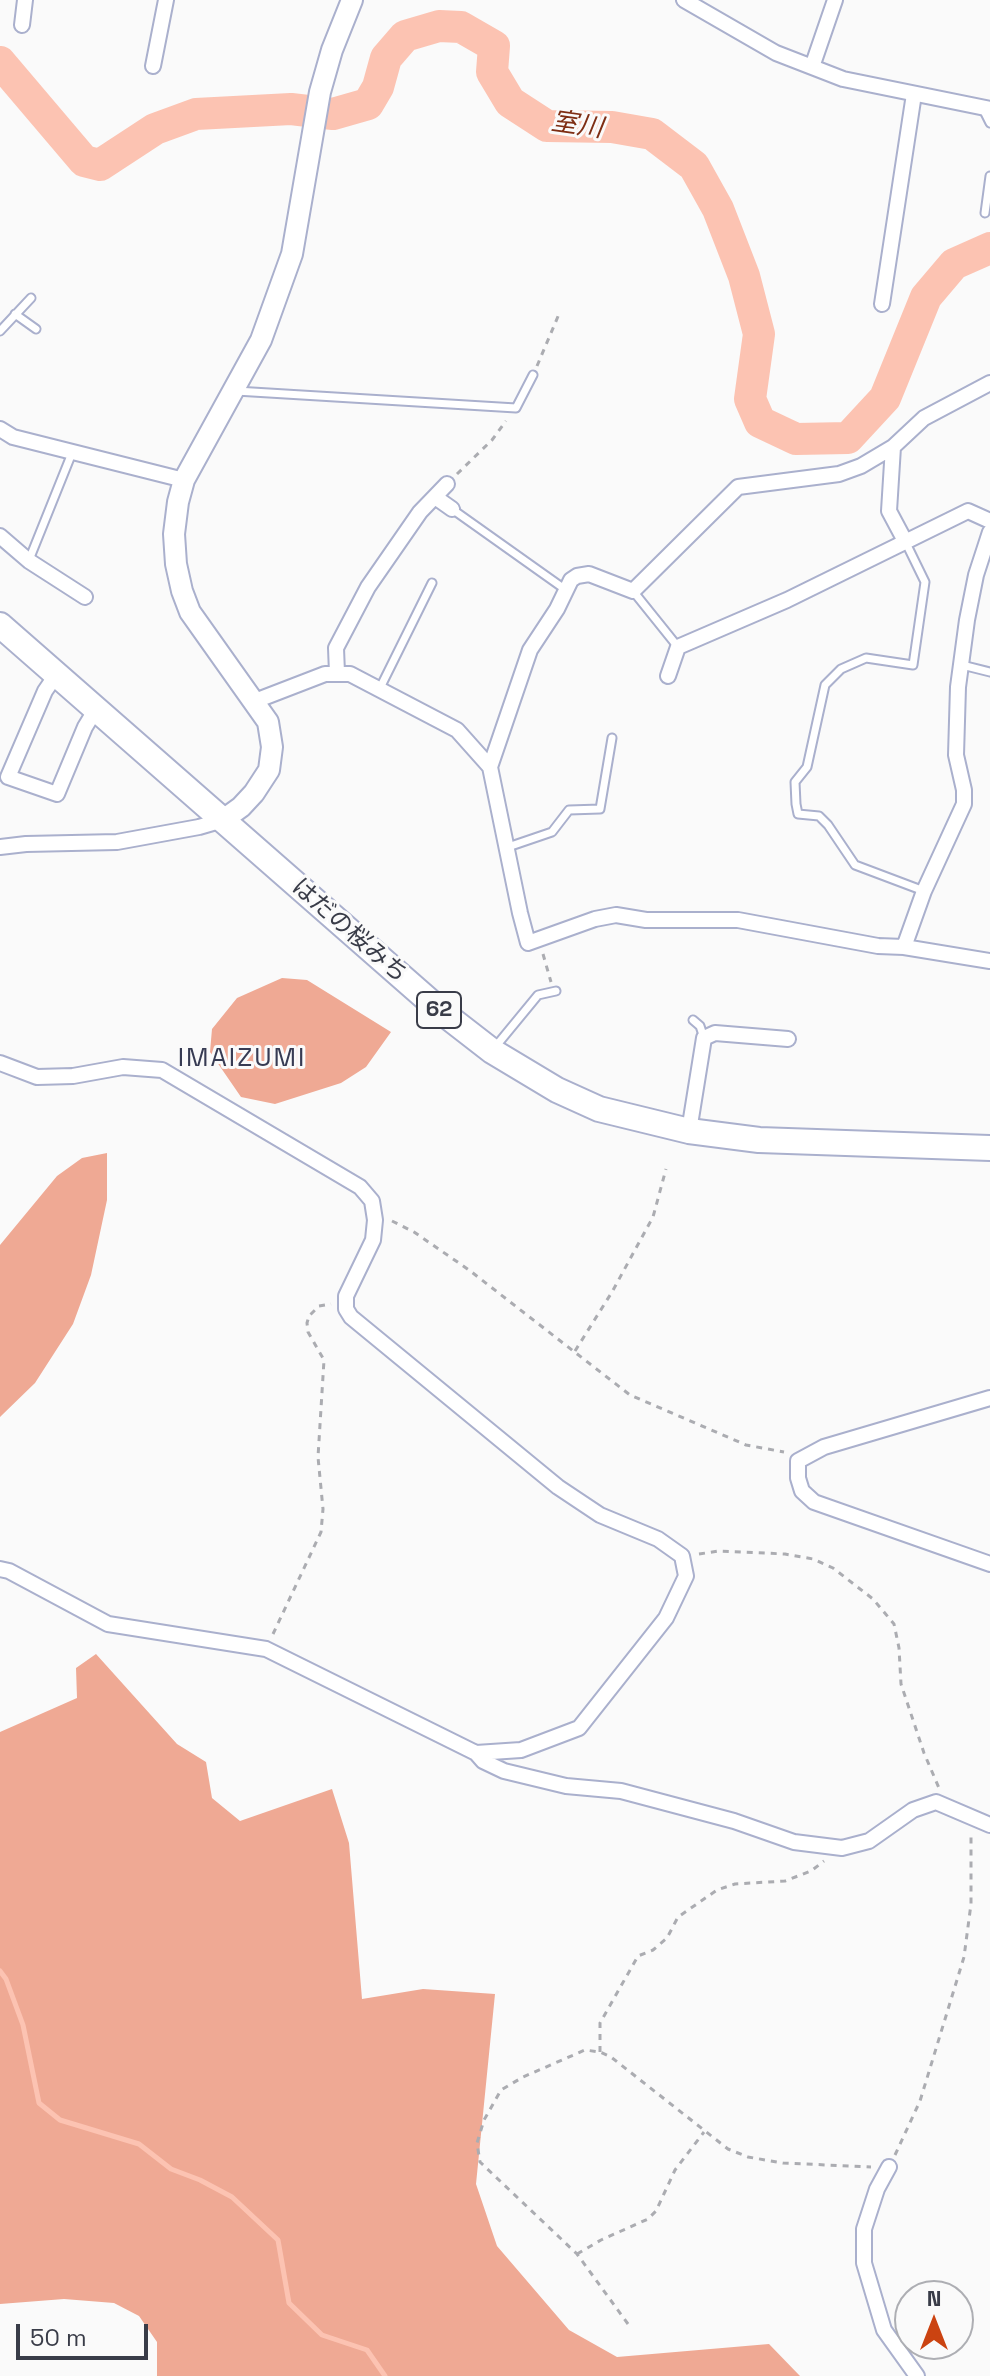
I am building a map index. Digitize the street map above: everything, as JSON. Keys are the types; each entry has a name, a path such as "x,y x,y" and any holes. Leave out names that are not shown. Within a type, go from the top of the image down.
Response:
{"main road":[{"name":"はだの桜みち","path":"0,625 443,1013 492,1051 557,1090 599,1109 689,1131 759,1140 990,1148"}],"street":[{"path":"22,25 25,0"},
{"path":"153,66 168,31 166,0"},
{"path":"0,847 117,842 199,827 223,820 248,800 269,770 272,747 268,722 190,612 176,564 174,534 184,480 261,340 292,254 320,92 332,50 352,0"},
{"path":"684,0 776,53 843,79 986,108"},
{"path":"812,67 835,0"},
{"path":"882,304 914,94"},
{"path":"490,767 530,650 571,580 589,574 633,591 738,487 839,474 861,466 893,447 924,418 990,383"},
{"path":"0,429 13,437 184,480"},
{"path":"893,447 889,511 905,541"},
{"path":"337,673 336,648 368,587 396,545 452,479"},
{"path":"435,497 452,509"},
{"path":"668,676 678,647 787,600 968,511 990,521"},
{"path":"904,947 924,891 964,804 956,743 958,687 973,590 990,532"},
{"path":"0,536 29,561 85,597"},
{"path":"255,701 325,674 350,674 457,730 490,767 528,943 595,919 616,915 646,920 738,920 878,946 904,947 990,961"},
{"path":"56,675 45,691 8,777 57,794 85,727 96,709"},
{"path":"689,1131 704,1038 715,1033 788,1039"},
{"path":"0,1063 37,1077 73,1076 123,1067 162,1070 344,1175 372,1201 373,1211 373,1240 345,1303 351,1317 558,1487 600,1515 658,1539 682,1556 686,1576 671,1608 579,1728 521,1750 476,1753"},
{"path":"990,1398 824,1447 798,1461 802,1491 814,1502 990,1564"},
{"path":"0,1569 108,1624 266,1649 476,1753 483,1761 504,1771 566,1786 621,1791 734,1821 794,1842 842,1848 869,1841 913,1810 936,1802 990,1825"},
{"path":"889,2167 877,2189 864,2229 864,2263 884,2330 917,2376"}],"lane":[{"path":"986,108 990,123"},
{"path":"985,213 990,176"},
{"path":"0,331 31,298"},
{"path":"15,314 36,329"},
{"path":"233,390 516,408 533,375"},
{"path":"29,561 73,451"},
{"path":"452,509 566,590"},
{"path":"905,541 925,582 913,665 866,658 841,669 825,685 807,767 795,782 796,804 798,814 819,816 828,825 855,865 924,891"},
{"path":"380,688 432,583"},
{"path":"633,591 678,647"},
{"path":"962,665 990,672"},
{"path":"508,847 552,832 569,810 600,809 612,738"},
{"path":"492,1051 538,995 555,991"},
{"path":"693,1020 700,1026 704,1038"}],"path":[{"path":"538,363 559,314"},
{"path":"452,479 492,440 516,408"},
{"path":"539,939 555,991"},
{"path":"575,1351 653,1217 666,1169"},
{"path":"373,1211 425,1240 630,1395 746,1445 803,1457"},
{"path":"266,1649 321,1532 323,1509 318,1457 324,1360 308,1332 307,1323 309,1316 319,1306 345,1303"},
{"path":"682,1556 719,1551 785,1554 813,1559 833,1568 873,1599 894,1624 901,1684 924,1753 948,1806"},
{"path":"628,2324 577,2254 480,2162 477,2143 484,2120 501,2090 585,2050 600,2052 611,2057 728,2149 748,2157 783,2163 889,2167 920,2101 964,1957 971,1904 971,1816"},
{"path":"600,2052 600,2023 638,1956 653,1950 667,1938 678,1917 717,1890 735,1884 785,1881 811,1871 842,1848"},
{"path":"577,2254 648,2219 656,2211 675,2170 705,2131"}],"shaded area":[{"path":"282,978 307,980 391,1032 366,1067 341,1083 275,1104 241,1097 210,1052 212,1029 237,998"},
{"path":"107,1153 107,1200 91,1275 73,1324 35,1383 0,1417 0,1245 57,1176 82,1158"},
{"path":"96,1654 177,1744 206,1762 212,1798 240,1821 332,1789 349,1843 362,1999 423,1989 495,1994 476,2184 497,2246 569,2330 617,2357 769,2344 800,2376 157,2376 157,2342 139,2316 114,2303 64,2299 0,2304 0,1732 77,1698 76,1668"}],"waterway":[{"name":"室川","path":"0,62 84,161 100,165 155,129 196,114 291,109 333,114 368,104 378,87 386,58 405,36 439,26 461,27 494,46 492,72 510,102 547,126 612,127 652,134 694,166 718,209 744,276 759,334 750,399 760,422 796,439 848,438 885,398 926,297 954,264 990,248"},
{"path":"0,1971 23,2025 39,2103 60,2120 139,2144 171,2169 232,2197 278,2240 289,2303 322,2335 367,2350 385,2376"}],"district":[{"name":"IMAIZUMI","path":"242,1059"}]}
